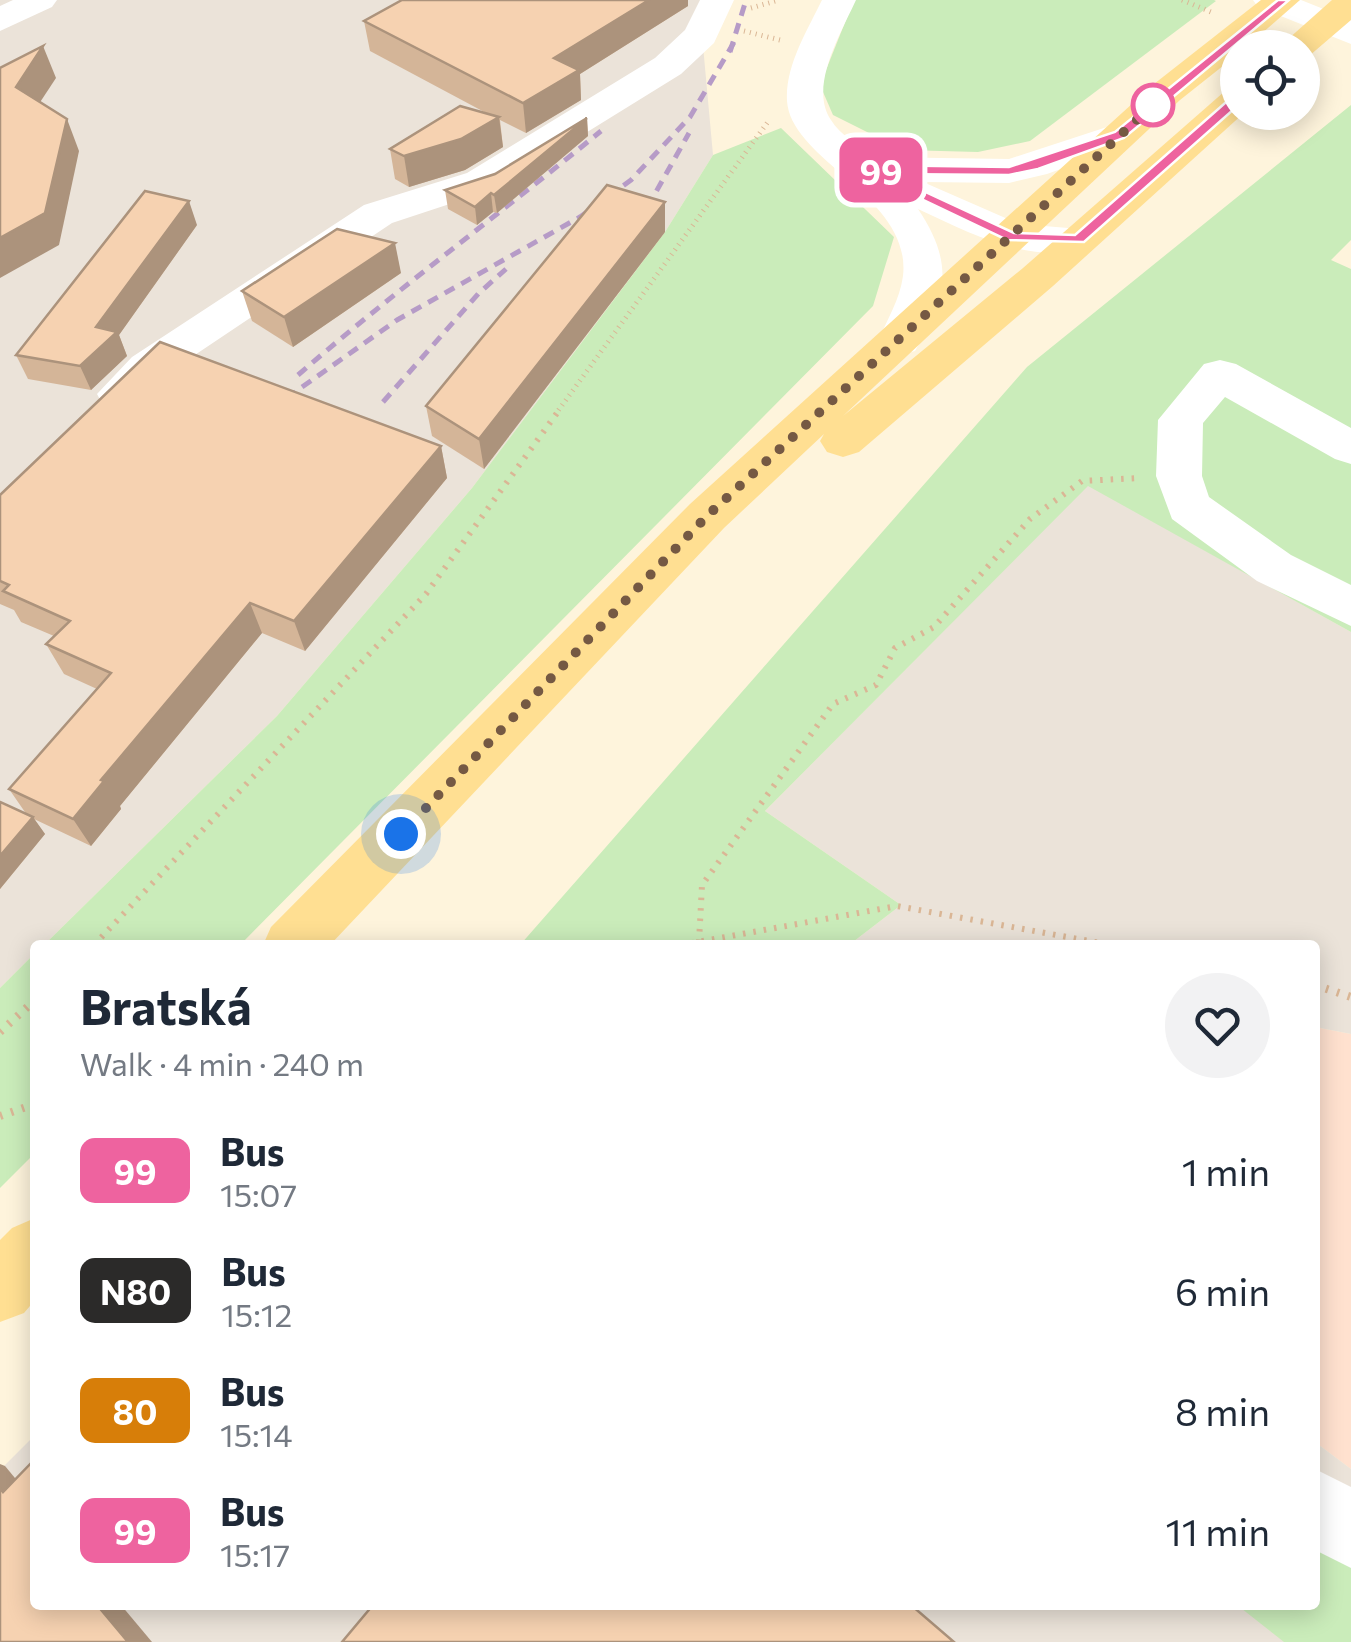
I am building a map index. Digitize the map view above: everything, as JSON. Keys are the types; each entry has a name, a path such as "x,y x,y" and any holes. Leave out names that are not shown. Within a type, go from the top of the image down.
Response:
{"main road":[{"path":"1317,30 1351,2"},
{"path":"297,940 707,516 1120,135 1270,6"},
{"path":"329,940 618,644 821,460 1038,277 1220,115"},
{"path":"0,1248 30,1216"},
{"path":"0,1289 30,1256"}],"street":[{"path":"0,20 40,0"},
{"path":"839,0 811,69 806,107 819,131 864,169 915,236 923,261 918,299 900,341"},
{"path":"1270,6 1351,32"},
{"path":"94,418 147,367 378,214 481,181 668,66 701,35 711,12"},
{"path":"864,169 984,174 1009,171 1120,135"},
{"path":"864,169 1012,237 1079,239"},
{"path":"1012,237 1038,277"},
{"path":"1351,448 1220,375 1181,420 1180,476 1190,507 1274,568 1351,607"},
{"path":"1320,1509 1351,1532"}],"path":[{"path":"1182,0 1212,12"},
{"path":"711,12 783,40"},
{"path":"99,940 426,594 772,116"},
{"path":"699,940 702,885 833,704 876,685 895,648 934,627 1030,519 1082,481 1180,476"},
{"path":"710,940 897,906 1084,940"},
{"path":"1320,987 1351,997"},
{"path":"0,1032 30,1005"},
{"path":"0,1116 30,1106"}],"shaded area":[{"path":"0,0 703,0 700,13 713,155 665,232 472,488 277,716 49,940 30,940 30,958 0,988"},
{"path":"1088,485 1351,632 1351,1034 1320,1028 1320,940 856,940 901,905 765,811"},
{"path":"1320,1028 1351,1034 1351,1469 1320,1446"},
{"path":"30,1440 30,1610 1320,1610 1320,1446 1351,1469 1351,1642 0,1642 0,1470"}],"green space":[{"path":"854,0 1216,1 1030,141 978,152 903,150 833,115 820,85"},
{"path":"1351,105 1351,240 1331,260 1351,269 1351,632 1088,486 765,811 901,905 856,940 524,940 1027,367"},
{"path":"781,128 894,237 873,306 245,940 49,940 277,716 472,488 665,232 713,155"},
{"path":"30,958 30,1158 0,1188 0,988"},
{"path":"1320,1526 1351,1550 1351,1642 1284,1642 1243,1610 1320,1610"}],"building":[{"path":"402,0 649,0 554,58 579,70 523,103 364,21"},
{"path":"43,46 16,87 67,119 45,213 0,238 0,68"},
{"path":"460,106 499,117 461,139 404,156 390,149"},
{"path":"587,118 475,207 445,190 495,174"},
{"path":"607,185 665,202 479,439 426,406"},
{"path":"145,191 189,201 96,327 117,332 80,366 16,355"},
{"path":"337,229 395,243 284,317 242,291"},
{"path":"160,342 441,446 294,621 250,603 101,780 104,781 73,819 9,789 111,673 46,644 70,621 3,591 9,585 0,581 0,495"},
{"path":"0,802 33,817 0,856"},
{"path":"30,1464 30,1610 101,1610 128,1642 0,1642 0,1488 3,1492"},
{"path":"369,1610 917,1610 954,1642 342,1642"}],"railway":[{"path":"732,46 746,0"},
{"path":"732,46 736,39"},
{"path":"271,409 397,320 580,217 631,180 690,117 732,46"},
{"path":"730,52 732,46"},
{"path":"298,375 601,131"},
{"path":"638,224 689,133"},
{"path":"383,402 479,293 506,269"}],"bus line":[{"name":"99","path":"1243,30 1283,0"},
{"name":"99","path":"1220,49 1120,135 1033,166 984,174 864,169 1012,237 1079,239 1220,115"}],"route":[{"path":"401,834 707,516 1153,105"}]}
